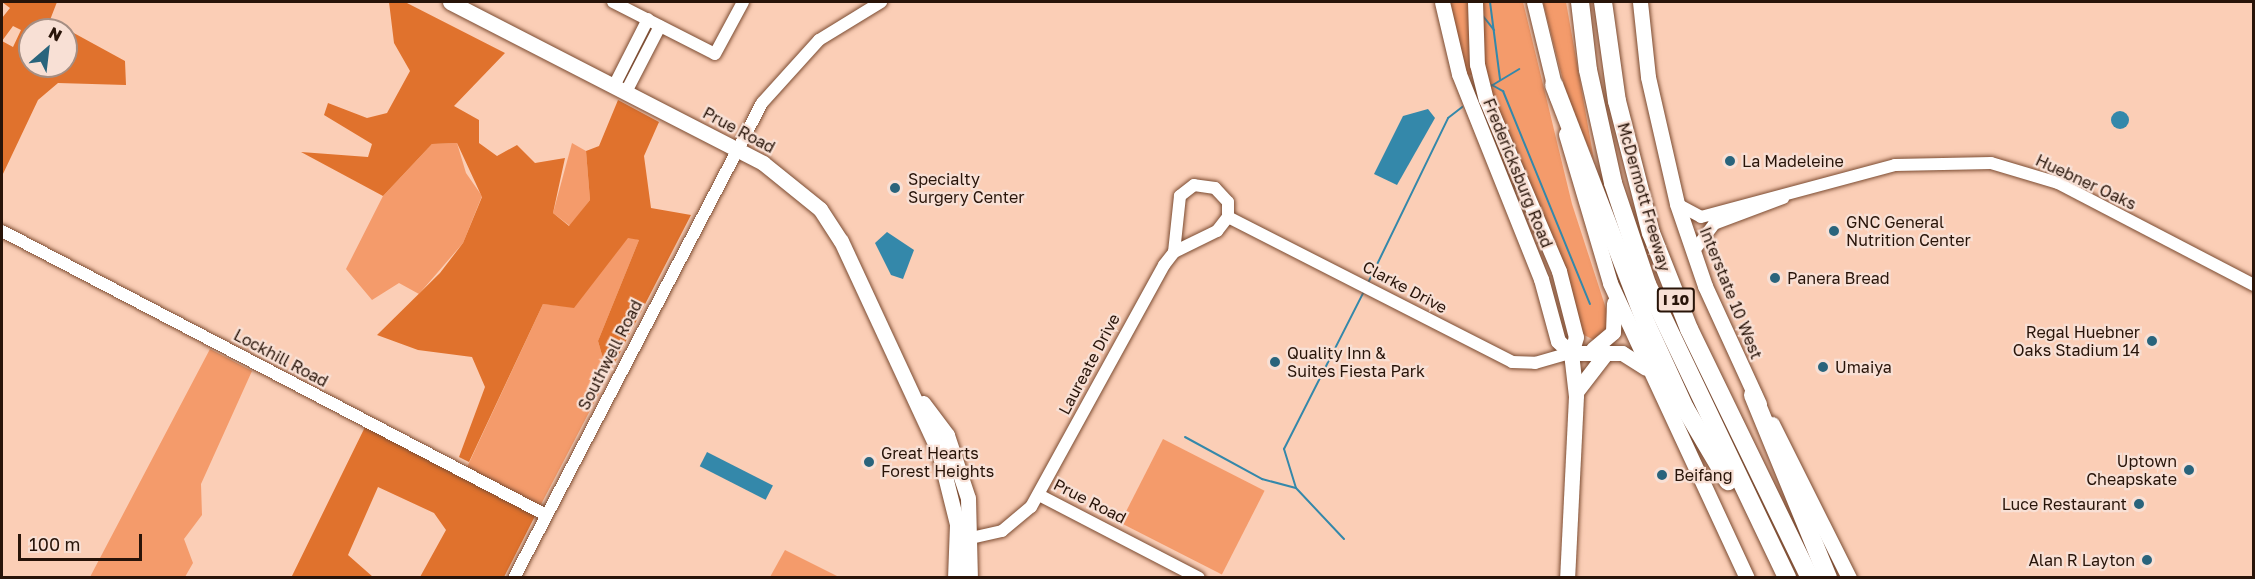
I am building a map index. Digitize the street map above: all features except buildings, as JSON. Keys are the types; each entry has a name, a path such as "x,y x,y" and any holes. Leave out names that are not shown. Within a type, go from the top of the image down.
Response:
{"highway":[{"name":"McDermott Freeway","path":"1580,2 1588,70 1613,183 1647,284 1787,578"},
{"name":"McDermott Freeway","path":"1603,2 1617,101 1659,254 1692,338 1810,578"},
{"path":"1554,85 1680,399 1773,550"},
{"path":"1753,395 1828,578"}],"main road":[{"name":"Prue Road","path":"450,2 736,149 793,182 820,209 914,392 946,473 965,540"},
{"name":"Fredericksburg Road","path":"1442,2 1459,74 1541,279 1558,341 1570,353"},
{"name":"Fredericksburg Road","path":"1475,2 1477,64 1486,99 1559,271 1576,337 1570,353 1576,392 1567,578"},
{"path":"1534,2 1591,230 1613,291 1747,578"},
{"name":"Interstate 10 West","path":"1640,2 1648,77 1677,204 1693,252 1753,395 1849,578"},
{"path":"1576,392 1613,332 1613,291"},
{"path":"1570,353 1600,351 1622,353 1647,368"},
{"path":"956,578 965,540"},
{"path":"965,540 970,578"}],"street":[{"path":"613,2 715,54 743,2"},
{"name":"Southwell Road","path":"514,578 762,103 798,59 881,2"},
{"path":"620,89 639,51 648,20"},
{"path":"639,51 660,26"},
{"name":"Huebner Oaks","path":"1677,204 1701,217 1787,196 1895,165 1991,163 2058,183 2253,285"},
{"path":"1215,188 1228,202 1228,217 1217,231 1174,252 1176,208 1185,189 1215,188"},
{"name":"Huebner Oaks","path":"1693,252 1714,224 1787,196"},
{"name":"Clarke Drive","path":"1228,217 1372,288 1512,362 1535,363 1570,353"},
{"name":"Lockhill Road","path":"2,231 546,515"},
{"name":"Laureate Drive","path":"1039,495 1129,322 1174,252"},
{"name":"Prue Road","path":"965,540 1013,525 1039,495 1198,578"}],"shaded area":[{"path":"2,2 57,2 51,18 18,18 18,28 13,26 2,41 2,18 10,8"},
{"path":"389,2 405,2 505,53 454,106 479,120 479,143 497,156 517,145 535,163 565,158 553,213 569,226 590,200 586,151 599,146 618,100 659,122 644,156 651,208 691,215 608,376 598,341 639,240 628,238 574,308 543,304 469,462 459,457 485,387 472,357 418,350 377,335 440,273 463,243 482,197 457,143 432,144 383,196 301,152 368,157 372,144 324,115 328,103 367,118 387,113 410,71 394,43"},
{"path":"1449,2 1523,2 1572,204 1611,324 1594,340 1582,334 1481,72 1467,76"},
{"path":"1543,2 1566,2 1594,160 1568,100"},
{"path":"78,35 125,61 126,85 58,83 38,100 2,176 2,41 13,47 18,36 18,78 78,78"},
{"path":"457,143 466,173 482,196 463,243 419,294 399,283 372,300 346,269 383,196 432,144"},
{"path":"572,143 586,151 590,200 570,226 553,213"},
{"path":"628,237 639,240 598,341 608,376 535,516 462,478 543,304 574,307"},
{"path":"210,349 252,371 201,484 202,515 184,539 193,563 185,577 90,577"},
{"path":"365,427 535,516 504,577 420,577 446,530 434,513 378,487 348,555 373,577 291,578"},
{"path":"1163,439 1265,491 1222,575 1120,523"},
{"path":"785,550 839,577 770,577"}],"water":[{"path":"1428,109 1435,118 1397,185 1374,174 1403,116"},
{"path":"2120,111 2126,114 2129,120 2126,126 2120,129 2114,126 2111,120 2114,114"},
{"path":"887,232 914,250 903,279 891,275 875,243"},
{"path":"707,452 773,486 766,500 700,466"}],"waterway":[{"path":"1490,2 1500,79"},
{"path":"1483,16 1494,30"},
{"path":"1491,86 1519,69"},
{"path":"1492,85 1503,91 1590,304"},
{"path":"1368,283 1448,118 1462,107"},
{"path":"1344,539 1296,488 1284,449 1364,291"},
{"path":"1185,437 1262,479 1296,488"}],"place":[{"name":"La Madeleine","path":"1730,161"},
{"name":"Specialty Surgery Center","path":"895,188"},
{"name":"GNC General Nutrition Center","path":"1834,231"},
{"name":"Panera Bread","path":"1775,278"},
{"name":"Regal Huebner Oaks Stadium 14","path":"2152,341"},
{"name":"Quality Inn & Suites Fiesta Park","path":"1275,362"},
{"name":"Umaiya","path":"1823,367"},
{"name":"Great Hearts Forest Heights","path":"869,462"},
{"name":"Uptown Cheapskate","path":"2189,470"},
{"name":"Beifang","path":"1662,475"},
{"name":"Luce Restaurant","path":"2139,504"},
{"name":"Alan R Layton","path":"2147,560"}]}
